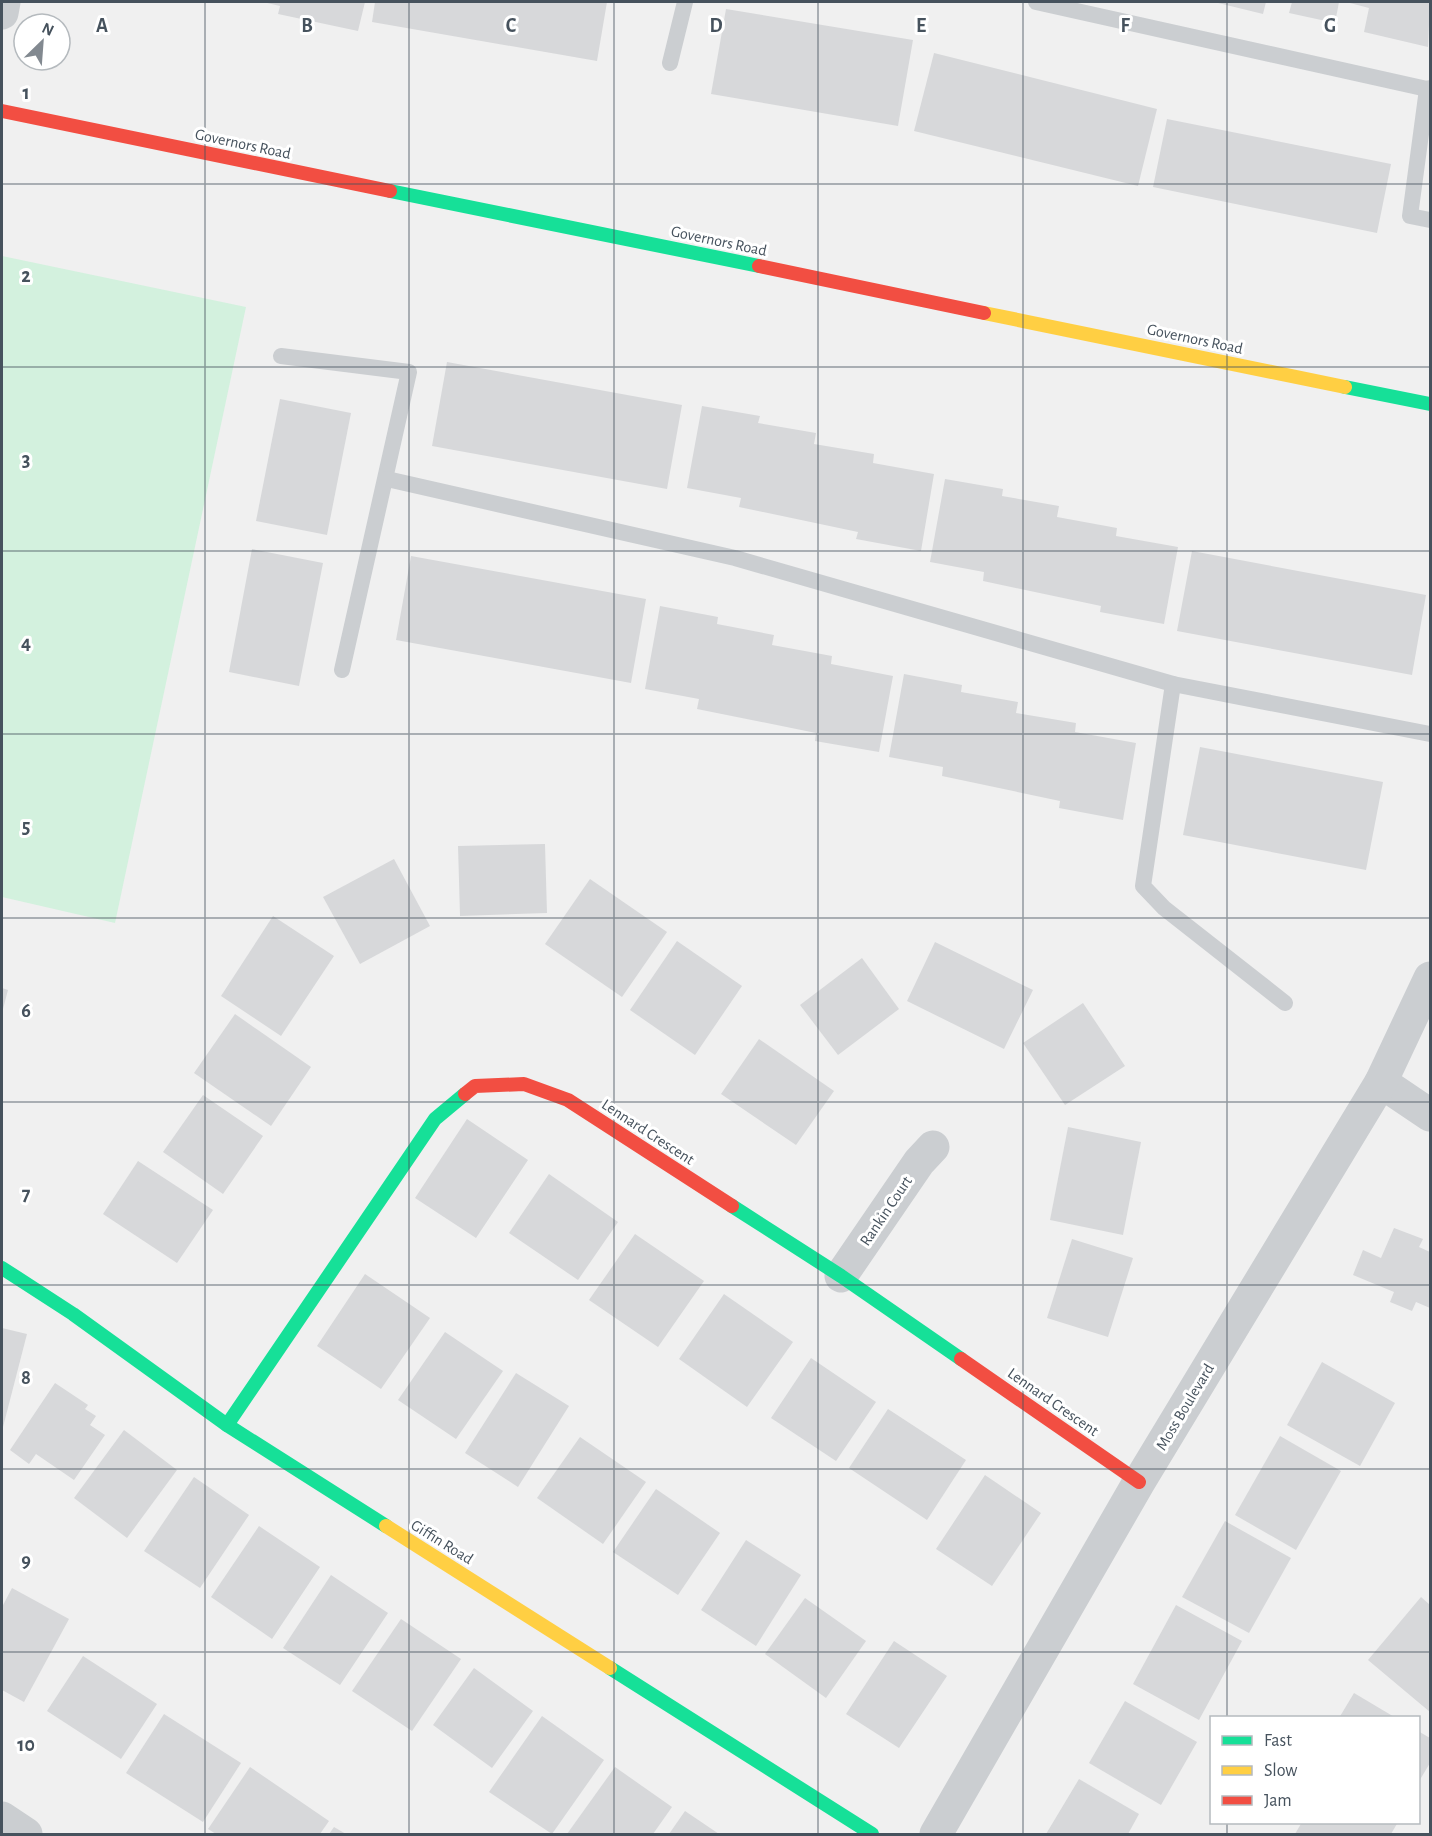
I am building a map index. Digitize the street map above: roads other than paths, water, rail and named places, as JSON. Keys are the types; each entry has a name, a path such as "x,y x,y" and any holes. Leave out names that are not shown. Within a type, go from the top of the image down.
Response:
{"street":[{"path":"2,13 4,2"},
{"name":"Governors Road","path":"2,111 1431,404"},
{"name":"Moss Boulevard","path":"936,1834 1139,1482 1382,1082 1431,978"},
{"path":"1382,1082 1431,1114"},
{"name":"Lennard Crescent","path":"227,1425 435,1119 475,1086 524,1084 568,1100 841,1276 1139,1482"},
{"name":"Rankin Court","path":"841,1276 918,1162 933,1147"},
{"name":"Giffin Road","path":"2,1268 73,1314 227,1425 872,1834"},
{"path":"2,1818 26,1834"}],"lane":[{"path":"670,63 685,2"},
{"path":"1036,2 1429,89 1410,216 1431,220"},
{"path":"281,356 409,372 387,479 342,670"},
{"path":"387,479 735,558 1173,684 1431,734"},
{"path":"1173,684 1143,886 1164,908 1284,1004"}]}
